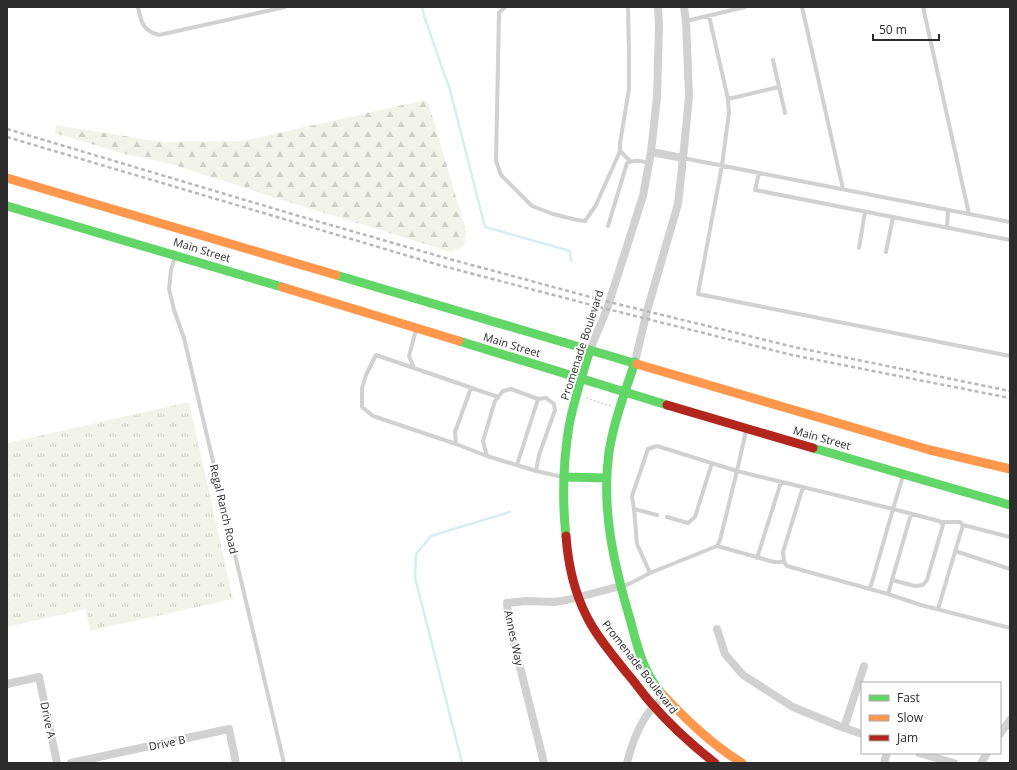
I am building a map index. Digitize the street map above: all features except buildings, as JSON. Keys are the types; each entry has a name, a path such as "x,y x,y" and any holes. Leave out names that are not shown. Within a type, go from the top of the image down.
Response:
{"main road":[{"name":"Main Street","path":"7,178 930,450 1010,470"},
{"name":"Main Street","path":"7,206 175,255 625,393 1010,505"},
{"name":"Promenade Boulevard","path":"590,350 569,426 564,477 563,511 565,537 570,565 579,598 594,630 654,707 673,727 715,763"},
{"name":"Promenade Boulevard","path":"635,362 618,413 612,439 607,478 608,518 621,586 639,652 646,670 656,686 684,717 710,740 742,763"},
{"path":"564,477 607,478"}],"street":[{"name":"Promenade Boulevard","path":"590,350 607,309 643,196 651,152 657,97 659,26 658,7"},
{"name":"Promenade Boulevard","path":"635,362 647,311 678,204 689,96 686,21 684,7"},
{"path":"651,152 683,158"},
{"name":"Annes Way","path":"544,763 509,623 507,603 526,601 554,602 579,598 621,586"},
{"path":"717,629 725,654 743,675 794,707 861,734"},
{"path":"844,728 864,666"},
{"name":"Drive A","path":"7,684 39,677 57,763"},
{"path":"627,763 636,734 654,707 665,696"},
{"path":"1001,733 1010,720"},
{"name":"Drive B","path":"71,763 229,729 236,763"},
{"path":"922,754 954,763"},
{"path":"981,763 986,754"}],"lane":[{"path":"138,7 143,26 148,31 159,35 285,7"},
{"path":"505,7 499,13 498,38 496,161 501,175 532,206 553,214 585,221 596,205 620,151 629,89 628,7"},
{"path":"686,21 746,7"},
{"path":"802,7 843,189"},
{"path":"923,7 970,214"},
{"path":"709,16 728,99 728,113 722,165 698,294 1010,356"},
{"path":"773,60 784,113"},
{"path":"728,99 779,87"},
{"path":"620,151 630,161 649,163"},
{"path":"683,158 1010,222"},
{"path":"608,226 627,163 630,161"},
{"path":"759,173 755,190 1010,240"},
{"path":"947,228 948,210"},
{"path":"860,248 865,212"},
{"path":"886,252 893,217"},
{"name":"Regal Ranch Road","path":"175,255 171,270 169,290 186,345 284,763"},
{"path":"414,368 409,356 416,328"},
{"path":"498,397 376,355 366,375 362,388 362,407 373,416 456,444 486,456 536,471 564,477"},
{"path":"456,444 455,432 471,388"},
{"path":"486,456 483,441 495,401 503,392 511,389 538,399 546,398 554,404 555,410 539,455 536,471"},
{"path":"517,465 538,399"},
{"path":"717,546 720,540 737,471 746,428"},
{"path":"650,573 637,544 632,496 648,449 657,446 737,471 940,522 960,522 963,525 1010,537"},
{"path":"667,517 688,522 695,517 712,463"},
{"path":"870,589 904,474"},
{"path":"757,558 781,482"},
{"path":"803,487 783,552 784,562 787,566 1010,628"},
{"path":"634,509 657,515"},
{"path":"888,594 911,514"},
{"path":"892,580 915,586 923,585 927,580 943,526 940,522"},
{"path":"938,609 963,525"},
{"path":"621,586 629,584 650,573 717,546 757,558 774,562 784,562"},
{"path":"955,551 1010,569"}],"path":[{"path":"584,398 612,407"}],"green space":[{"path":"425,100 429,105 466,231 464,246 451,252 174,165 121,153 55,133 56,125 162,142 243,141"},
{"path":"189,402 233,599 90,631 86,609 7,627 7,443"}],"waterway":[{"path":"422,7 450,90 485,227 570,251 571,261"},
{"path":"462,763 415,577 416,554 431,536 510,512"}],"railway":[{"path":"7,129 292,214 442,257 609,302 794,347 1010,391"},
{"path":"7,137 439,265 607,309 792,355 1010,398"}],"traffic: fast":[{"path":"7,206 282,287"},
{"path":"336,275 637,364"},
{"path":"459,341 667,405"},
{"path":"566,536 564,467 567,440 573,407 590,350"},
{"path":"635,362 611,440 607,473 608,516 614,557 638,649 645,668 655,686 662,694"},
{"path":"813,448 1010,505"},
{"path":"564,477 607,478"}],"traffic: slow":[{"path":"7,178 336,275"},
{"path":"282,287 459,341"},
{"path":"637,364 930,450 1010,469"},
{"path":"662,694 710,740 742,763"}],"traffic: jam":[{"path":"667,405 813,448"},
{"path":"566,536 568,556 575,587 582,606 594,630 658,711 715,763"}]}
